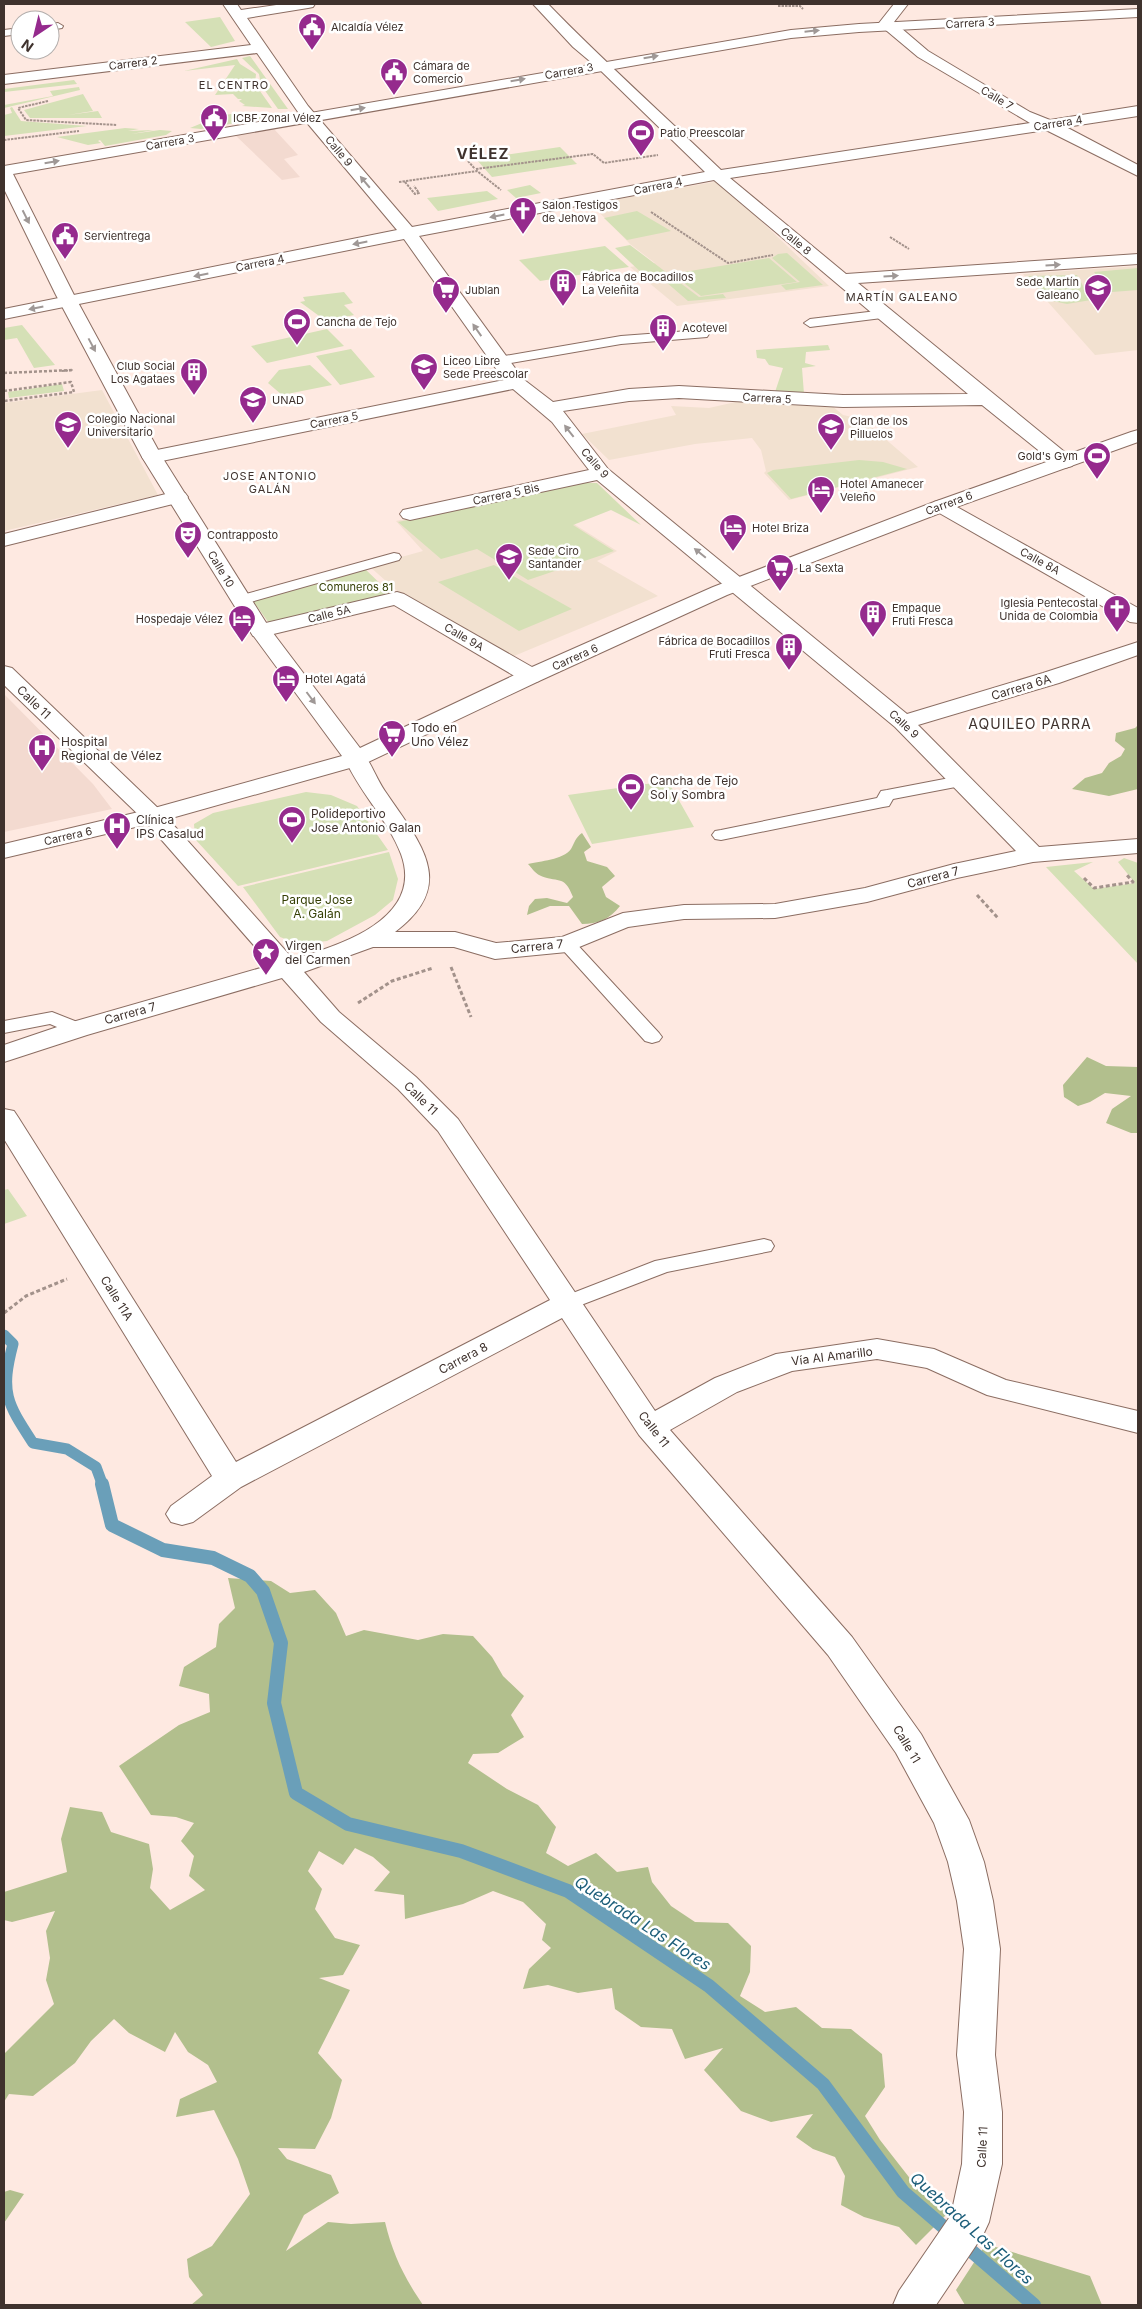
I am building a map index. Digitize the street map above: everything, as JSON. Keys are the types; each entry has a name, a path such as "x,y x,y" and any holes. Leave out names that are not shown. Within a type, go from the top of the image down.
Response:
{"street":[{"path":"234,10 308,4"},
{"name":"Calle 8","path":"540,4 578,44 603,65 717,175 986,399 1065,462"},
{"path":"889,27 886,23 901,4"},
{"name":"Calle 9","path":"234,10 262,48 302,109 408,233 516,383 549,408 601,473 903,722 1033,855"},
{"name":"Carrera 3","path":"4,172 603,65 791,34 1138,14"},
{"name":"Calle 7","path":"889,27 923,54 1025,115 1070,134 1138,171"},
{"name":"Carrera 2","path":"4,80 262,48"},
{"name":"Carrera 4","path":"4,314 408,233 717,175 1138,111"},
{"name":"Calle 10","path":"4,172 69,302 152,457 240,600 356,759 361,774 407,841 416,861 419,880 414,899 402,914 370,940"},
{"path":"843,279 1138,259"},
{"name":"Carrera 5","path":"152,457 516,383"},
{"name":"Carrera 5","path":"549,408 629,395 679,392 842,401 986,399"},
{"name":"Carrera 6","path":"4,851 153,816 356,759 531,676 737,584 941,506 1138,436"},
{"name":"Carrera 5 Bis","path":"410,514 601,473"},
{"path":"4,540 178,497"},
{"name":"Calle 8A","path":"941,506 1138,617"},
{"name":"Calle 9A","path":"397,598 531,676"},
{"name":"Calle 5A","path":"261,631 397,598"},
{"name":"Carrera 6A","path":"903,722 1051,678 1138,648"},
{"name":"Calle 11","path":"4,673 153,816 330,1016 407,1083 448,1124 650,1427 840,1646 910,1744 929,1783 951,1820 966,1862 975,1901 982,1949 976,2056 983,2112 982,2164 970,2222 916,2302"},
{"name":"Carrera 7","path":"4,1054 78,1029 341,952 370,940 455,939 495,951 567,944 623,920 684,912 775,911 867,895 954,871 1033,855 1138,846"},
{"name":"Calle 11A","path":"4,1116 230,1479"},
{"name":"Carrera 8","path":"182,1514 230,1479 568,1303"},
{"name":"Vía Al Amarillo","path":"650,1427 726,1385 788,1361 877,1349 934,1359 998,1388 1138,1422"}],"lane":[{"path":"810,323 884,314"},
{"path":"499,361 621,340 702,334"},
{"path":"240,600 394,557"},
{"path":"721,834 883,802 887,795 960,781"},
{"path":"567,944 652,1037"},
{"path":"4,1027 52,1018 78,1029"},
{"name":"Carrera 8","path":"568,1303 662,1266 764,1246"}],"path":[{"path":"56,99 18,108 26,120 123,125"},
{"path":"391,183 594,154 604,163 663,154"},
{"path":"468,161 476,170 507,195"},
{"path":"404,181 414,194 419,193 414,186"},
{"path":"645,208 728,263 777,253"},
{"path":"4,372 39,373 59,370"},
{"path":"4,390 70,382 74,392 4,400"},
{"path":"1082,876 1094,888 1133,882 1123,870"},
{"path":"444,966 450,966 471,1017"},
{"path":"330,1016 347,1010 405,976 439,967"},
{"path":"4,1313 26,1296 98,1268"}],"shaded area":[{"path":"274,129 298,155 284,159 300,177 282,180 235,135"},
{"path":"719,181 829,286 677,306 630,267 655,263 630,244 591,204"},
{"name":"Sede Martín Galeano","path":"1138,266 1138,350 1095,355 1023,274"},
{"name":"Colegio Nacional Universitario","path":"102,390 158,495 4,531 4,403"},
{"name":"Clan de los Pilluelos","path":"740,401 831,405 843,415 862,419 918,467 789,500 764,473 766,471 761,450 752,438 695,444 609,460 582,434 676,415 671,406 709,408"},
{"name":"Sede Ciro Santander","path":"533,492 577,526 617,551 597,561 658,596 507,659 404,597 369,566 423,551 396,521"},
{"name":"Hospital Regional de Vélez","path":"4,694 93,784 112,809 4,832"}],"green space":[{"path":"220,17 235,41 211,47 185,22"},
{"path":"250,56 288,109 278,109 261,85 259,74 242,58"},
{"path":"237,59 240,64 256,74 255,84 272,108 242,106 245,105 239,101 242,99 238,99 233,94 215,95 235,65 184,71"},
{"path":"74,80 77,84 4,92 4,89"},
{"path":"79,87 80,90 4,108 4,105 53,96 50,91"},
{"path":"83,94 93,111 68,115 98,111 102,118 30,118 24,110"},
{"path":"12,107 21,121 87,126 4,136 4,115 12,113 10,108"},
{"path":"237,113 265,118 201,129 190,128 219,116"},
{"path":"125,128 139,129 128,131 154,130 131,134 160,130 172,131 166,135 105,146 100,140 98,141 101,143 88,145 57,137"},
{"path":"560,147 577,164 492,177 476,159"},
{"path":"530,185 541,193 516,198 507,190"},
{"path":"487,191 498,199 438,211 427,198"},
{"path":"637,211 671,231 627,240 604,218"},
{"path":"630,245 699,297 723,294 726,298 688,301 658,275 646,277 615,248"},
{"path":"605,246 629,267 540,281 519,260"},
{"path":"787,253 823,285 786,290 781,285 800,282 772,258 778,254"},
{"path":"769,258 797,282 701,296 672,274"},
{"path":"1138,268 1138,290 1112,292 1094,272"},
{"path":"1077,275 1091,300 1067,304 1048,300 1028,276"},
{"path":"344,292 353,303 344,305 354,315 326,321 300,302 305,301 303,297"},
{"path":"22,325 55,365 34,368 17,338 4,340 4,328"},
{"name":"Cancha de Tejo","path":"327,329 344,346 267,363 251,346"},
{"path":"828,345 830,350 806,352 805,363 816,366 802,368 804,394 775,392 783,368 769,365 765,359 757,358 756,350"},
{"path":"351,349 375,377 340,385 316,356"},
{"path":"310,365 332,385 282,395 268,383 279,370"},
{"path":"62,384 64,391 9,398 8,392"},
{"path":"859,460 883,462 907,469 791,499 767,473 773,470"},
{"path":"584,483 597,483 641,525 611,510 573,525 614,551 528,580 477,549 441,559 398,522"},
{"path":"494,565 572,609 519,631 438,582"},
{"name":"Comuneros 81","path":"363,567 392,595 271,626 251,598"},
{"path":"1138,725 1138,789 1109,796 1072,789 1085,778 1102,773 1109,763 1121,756 1125,749 1115,741 1116,733 1135,728"},
{"name":"Cancha de Tejo Sol y Sombra","path":"668,781 694,827 592,844 568,795"},
{"name":"Polideportivo Jose Antonio Galan","path":"306,792 331,795 357,806 388,850 238,886 195,839 194,824 213,813"},
{"path":"582,833 591,847 584,852 587,861 607,867 615,876 602,887 606,897 620,906 608,917 588,924 582,924 569,906 550,906 527,915 529,906 535,899 547,898 567,903 573,897 563,882 539,875 528,864 563,856 571,849 576,838"},
{"name":"Parque Jose A. Galán","path":"389,852 398,879 393,900 375,915 327,941 299,944 280,937 243,887"},
{"path":"1124,858 1138,863 1138,964 1046,867 1093,862 1074,871 1094,889 1135,883 1118,862"},
{"path":"1087,1057 1106,1066 1138,1067 1138,1133 1131,1133 1106,1123 1112,1109 1131,1096 1105,1093 1090,1102 1078,1106 1064,1097 1063,1085"},
{"path":"8,1189 27,1216 4,1224 4,1190"},
{"path":"228,1578 271,1581 290,1593 315,1590 336,1613 346,1636 364,1630 418,1640 443,1634 473,1636 492,1657 503,1676 524,1696 511,1715 524,1737 498,1753 473,1754 468,1763 507,1789 538,1805 556,1827 546,1853 568,1866 596,1853 617,1872 648,1867 652,1882 671,1906 695,1922 728,1923 751,1946 750,1972 740,1996 765,2012 796,2007 822,2028 851,2029 882,2054 885,2087 865,2116 880,2140 912,2181 948,2213 916,2245 899,2227 864,2217 841,2205 845,2176 835,2157 813,2149 796,2137 813,2114 771,2122 741,2111 704,2070 723,2048 685,2059 672,2029 641,2027 615,2009 612,1988 578,1993 548,1985 523,1989 529,1969 551,1948 542,1940 546,1924 523,1902 493,1891 463,1904 405,1919 404,1895 374,1891 390,1872 373,1857 355,1848 343,1865 319,1851 308,1871 322,1889 315,1909 335,1938 360,1945 343,1975 319,1978 350,1990 318,2053 342,2080 331,2118 315,2149 278,2148 287,2159 331,2175 339,2193 304,2215 286,2251 328,2222 351,2224 385,2222 400,2265 423,2305 191,2305 203,2295 189,2277 187,2259 212,2246 250,2194 238,2159 214,2110 176,2117 180,2099 217,2082 208,2065 188,2052 175,2032 165,2052 129,2033 114,2019 91,2041 75,2063 33,2096 9,2094 4,2102 4,2054 54,2004 46,1980 50,1958 46,1931 55,1911 12,1922 4,1920 4,1892 67,1872 61,1839 70,1807 102,1812 111,1832 149,1844 153,1869 150,1888 170,1910 205,1890 189,1876 194,1856 181,1841 194,1823 176,1817 151,1815 119,1766 179,1725 210,1712 209,1694 179,1686 184,1667 216,1647 219,1624 235,1608"},
{"path":"10,2190 24,2194 4,2223 4,2192"},
{"path":"986,2244 1090,2276 1102,2305 965,2305 956,2290"}],"waterway":[{"name":"Quebrada Las Flores","path":"4,1335 13,1344 7,1375 8,1397 17,1418 33,1443 67,1449 96,1467 103,1486"},
{"name":"Quebrada Las Flores","path":"102,1484 112,1525 163,1550 213,1558 250,1576 263,1591 281,1643 274,1703 296,1793 348,1824 461,1851 568,1891 709,1986 823,2084 903,2192 1034,2305"}],"place":[{"name":"Alcaldía Vélez","path":"312,51"},
{"name":"Cámara de Comercio","path":"394,96"},
{"name":"ICBF Zonal Vélez","path":"214,142"},
{"name":"Patio Preescolar","path":"641,157"},
{"name":"Salon Testigos de Jehova","path":"523,235"},
{"name":"Servientrega","path":"65,260"},
{"name":"Fábrica de Bocadillos La Veleñita","path":"563,307"},
{"name":"Sede Martín Galeano","path":"1098,312"},
{"name":"Jublan","path":"446,314"},
{"name":"Cancha de Tejo","path":"297,346"},
{"name":"Acotevel","path":"663,352"},
{"name":"Liceo Libre Sede Preescolar","path":"424,391"},
{"name":"Club Social Los Agataes","path":"194,396"},
{"name":"UNAD","path":"253,424"},
{"name":"Colegio Nacional Universitario","path":"68,449"},
{"name":"Clan de los Pilluelos","path":"831,451"},
{"name":"Gold's Gym","path":"1097,480"},
{"name":"Hotel Amanecer Veleño","path":"821,514"},
{"name":"Hotel Briza","path":"733,552"},
{"name":"Contrapposto","path":"188,559"},
{"name":"Sede Ciro Santander","path":"509,581"},
{"name":"La Sexta","path":"780,592"},
{"name":"Iglesia Pentecostal Unida de Colombia","path":"1117,633"},
{"name":"Empaque Fruti Fresca","path":"873,638"},
{"name":"Hospedaje Vélez","path":"242,643"},
{"name":"Fábrica de Bocadillos Fruti Fresca","path":"789,671"},
{"name":"Hotel Agatá","path":"286,703"},
{"name":"Todo en Uno Vélez","path":"392,758"},
{"name":"Hospital Regional de Vélez","path":"42,772"},
{"name":"Cancha de Tejo Sol y Sombra","path":"631,811"},
{"name":"Polideportivo Jose Antonio Galan","path":"292,844"},
{"name":"Clínica IPS Casalud","path":"117,850"},
{"name":"Virgen del Carmen","path":"266,976"}],"district":[{"name":"EL CENTRO","path":"234,85"},
{"name":"VÉLEZ","path":"483,153"},
{"name":"MARTÍN GALEANO","path":"902,297"},
{"name":"JOSE ANTONIO GALÁN","path":"270,482"},
{"name":"AQUILEO PARRA","path":"1030,723"}]}
